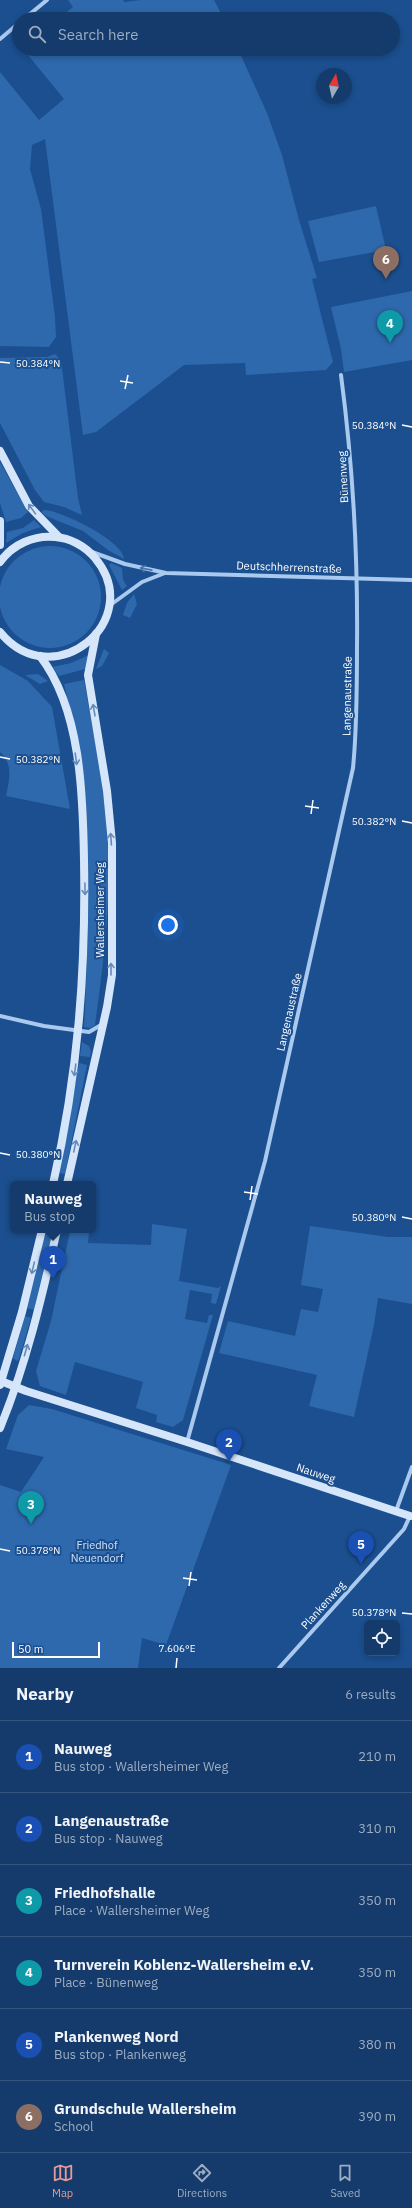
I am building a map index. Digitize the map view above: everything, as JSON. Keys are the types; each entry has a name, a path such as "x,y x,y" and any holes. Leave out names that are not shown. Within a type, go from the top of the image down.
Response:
{"street":[{"path":"32,12 47,0"},
{"path":"0,39 12,29"},
{"name":"Bünenweg","path":"341,375 351,450 357,578"},
{"path":"0,451 29,506 58,537"},
{"path":"0,521 0,545"},
{"name":"Wallersheimer Weg","path":"0,562 14,548 27,540 43,537 58,537 74,542 87,550 98,561 105,575 109,590 109,606 104,621 96,634 85,645 71,653 56,656 40,656 18,648 0,632"},
{"name":"Deutschherrenstraße","path":"87,550 125,564 166,573 412,580"},
{"name":"Deutschherrenstraße","path":"109,606 142,582 166,573"},
{"name":"Langenaustraße","path":"187,1442 265,1161 353,768 357,735 357,578"},
{"name":"Wallersheimer Weg","path":"68,1181 112,975 112,843 106,784 88,675 96,634"},
{"name":"Wallersheimer Weg","path":"40,656 50,668 64,698 76,755 83,814 85,943 79,1031 71,1095 54,1181"},
{"path":"0,1016 89,1032 101,1025"},
{"path":"1,1383 22,1312 41,1233"},
{"path":"0,1428 15,1387 36,1315 56,1233"},
{"name":"Nauweg","path":"1,1383 187,1442 411,1516"},
{"path":"396,1511 412,1467"},
{"name":"Plankenweg","path":"279,1668 404,1529 411,1516"}],"green space":[{"path":"68,0 123,0 124,2 141,0 214,0 220,12 67,12 73,7"},
{"path":"29,56 241,56 267,113 282,155 299,220 317,278 312,279 333,362 326,370 246,375 245,363 184,365 96,432 83,435 45,139 32,145 30,169 41,209 55,317 56,337 49,347 0,346 0,72 39,120 64,99"},
{"path":"376,206 386,250 319,262 308,221"},
{"path":"412,291 412,360 344,372 341,349 331,307"},
{"path":"55,354 61,360 78,498 82,515 64,507 44,502 35,490 0,423 0,358 47,357"},
{"path":"0,462 28,512 21,518 6,522 0,503"},
{"path":"44,510 63,515 90,528 114,544 121,552 124,559 108,550 83,531 46,516 41,512"},
{"path":"34,520 41,527 23,533 6,543 7,532 23,528"},
{"path":"50,546 70,550 86,561 97,577 101,597 97,617 86,633 70,644 50,648 30,644 14,633 3,617 -1,597 3,577 14,561 30,550"},
{"path":"111,563 122,568 123,580 127,586 122,590 109,565"},
{"path":"134,594 137,604 130,618 123,615 127,603"},
{"path":"104,649 109,653 102,666 96,669"},
{"path":"89,655 85,669 59,676 52,667 71,663"},
{"path":"0,665 28,681 52,707 70,809 6,796 9,767 0,752"},
{"path":"38,674 48,681 40,684 25,675"},
{"path":"84,680 102,783 107,825 109,868 106,936 101,980 95,1025 90,1028 84,1027 88,897 85,813 73,727 64,684"},
{"path":"82,1042 89,1046 91,1051 90,1057 80,1056"},
{"path":"79,1063 87,1065 65,1174 59,1173"},
{"path":"152,1224 187,1229 179,1281 218,1288 221,1286 216,1304 211,1303 212,1294 190,1290 185,1319 207,1323 209,1315 213,1315 183,1420 173,1427 156,1422 157,1415 136,1408 143,1382 75,1362 66,1395 40,1386 36,1371 51,1321 70,1233 89,1233 88,1243 151,1245"},
{"path":"310,1226 388,1237 412,1237 412,1304 378,1298 374,1325 354,1417 309,1406 317,1375 219,1353 228,1321 295,1336 301,1309 318,1312 323,1289 301,1285"},
{"path":"45,1233 52,1233 34,1310 27,1308"},
{"path":"25,1316 31,1318 19,1359 17,1361 13,1358"},
{"name":"Friedhof Neuendorf","path":"29,1405 52,1409 231,1465 166,1645 142,1638 138,1668 0,1668 0,1485 21,1492 44,1457 6,1449 18,1415"}],"place":[{"name":"Grundschule Wallersheim","path":"386,279"},
{"name":"Turnverein Koblenz-Wallersheim e.V.","path":"390,343"},
{"name":"Nauweg","path":"53,1279"},
{"name":"Langenaustraße","path":"229,1462"},
{"name":"Friedhofshalle","path":"31,1524"},
{"name":"Plankenweg Nord","path":"361,1564"}]}
